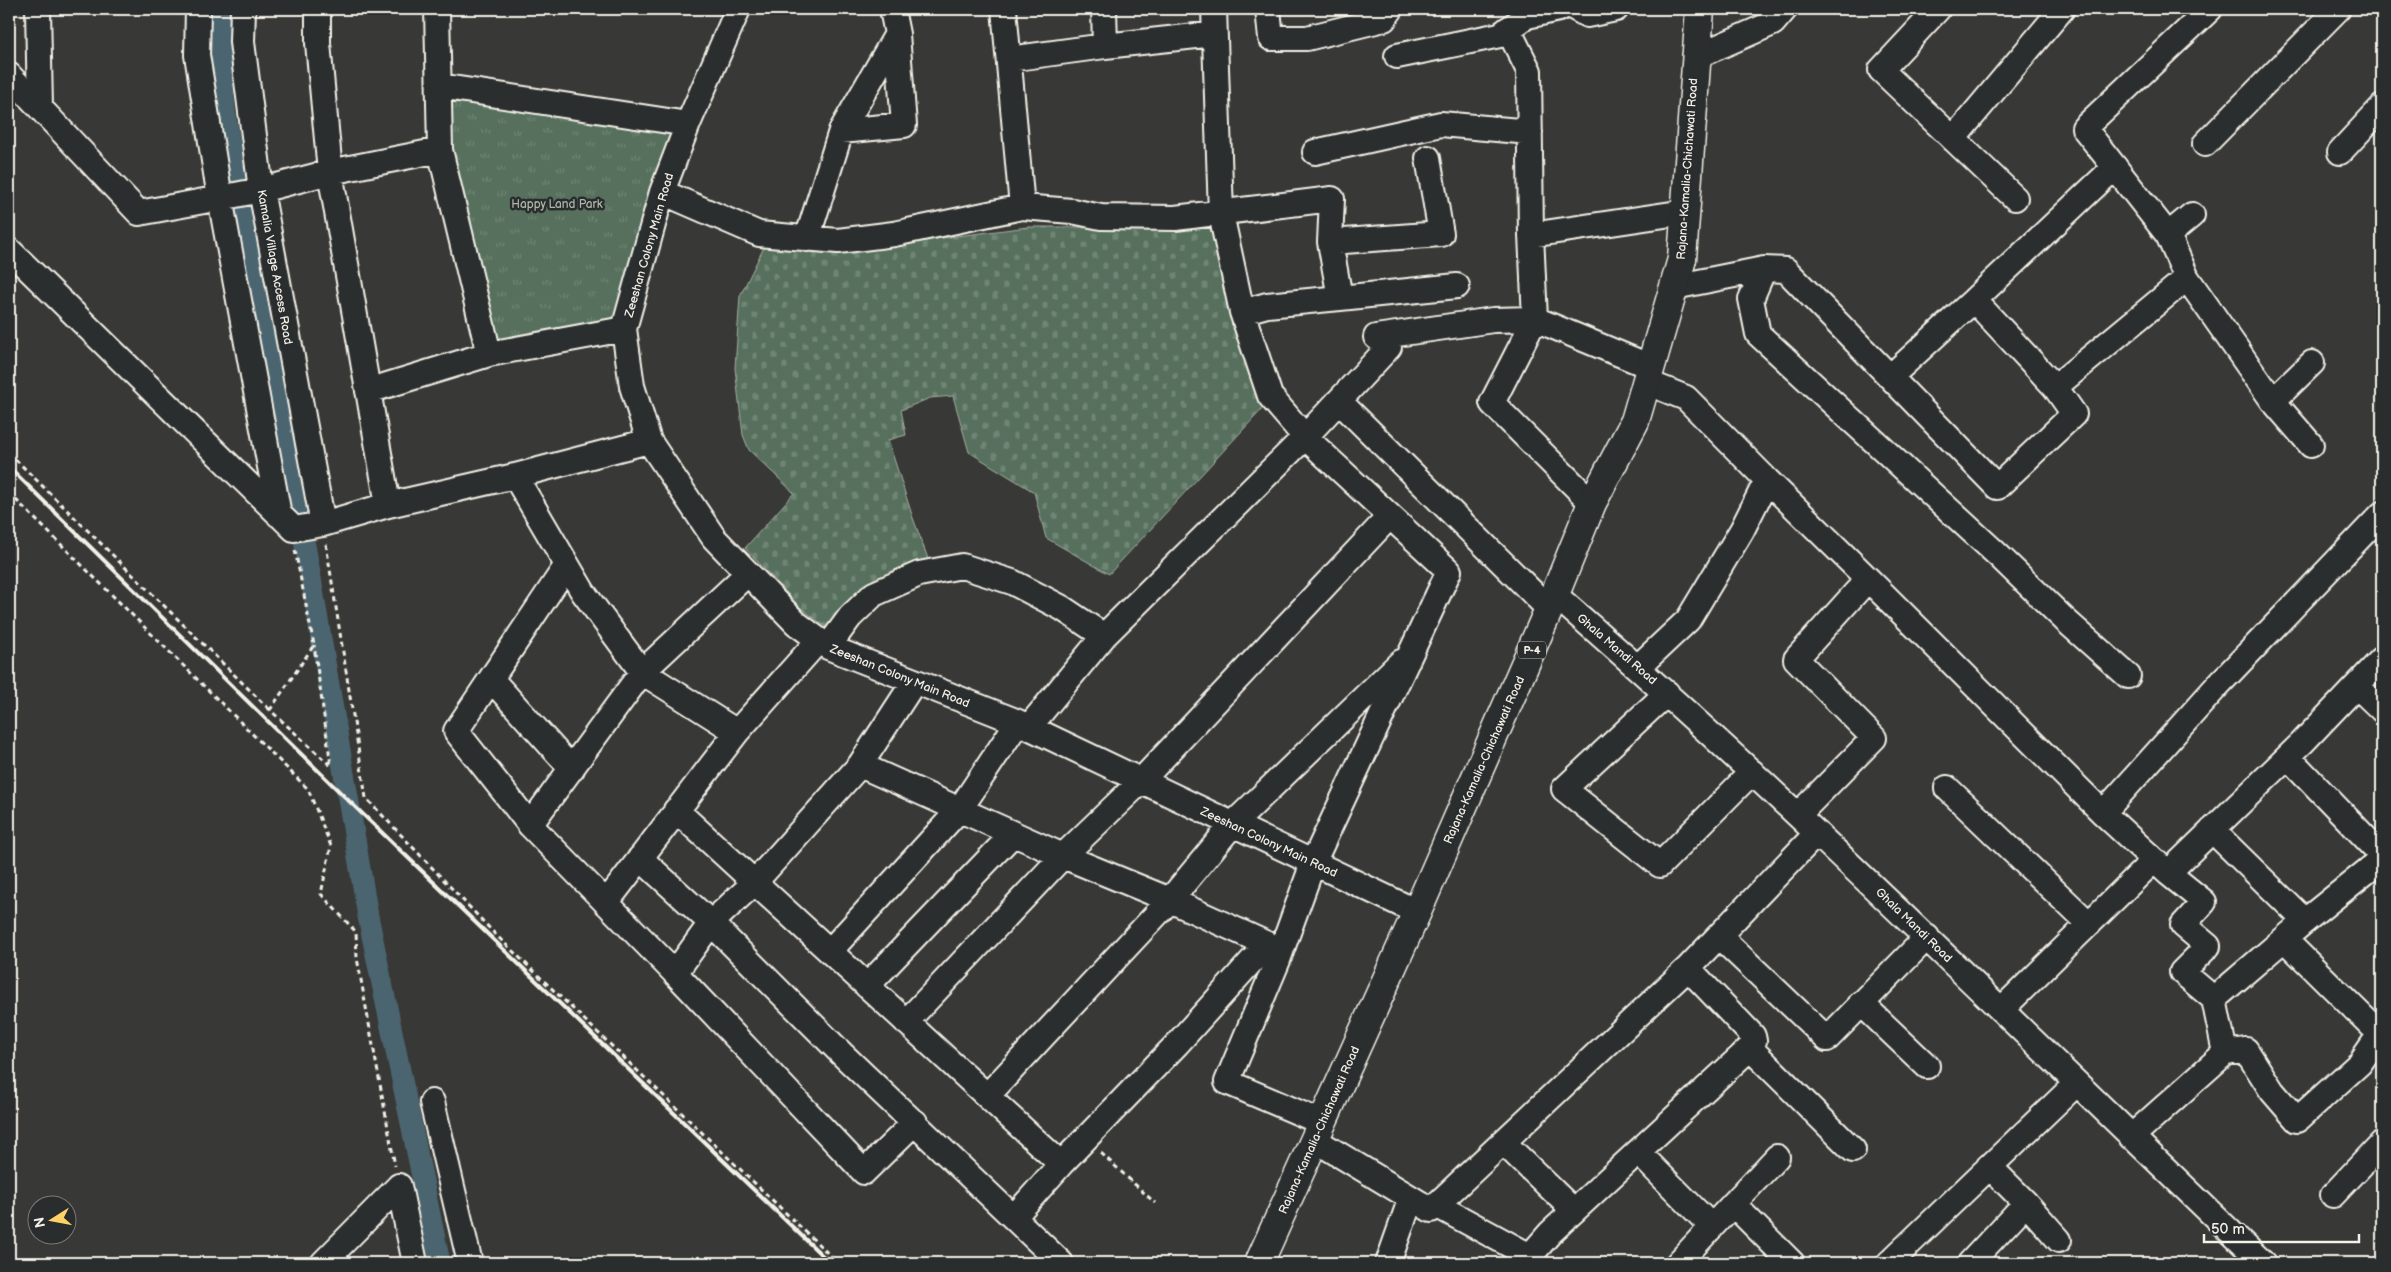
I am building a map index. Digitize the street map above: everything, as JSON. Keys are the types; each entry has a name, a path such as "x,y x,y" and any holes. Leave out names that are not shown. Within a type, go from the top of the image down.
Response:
{"main road":[{"name":"Rajana-Kamalia-Chichawati Road","path":"1258,1263 1417,912 1552,602 1592,503 1635,421 1682,259 1695,57 1700,9"}],"street":[{"path":"38,9 40,108"},
{"path":"198,9 197,55 220,198 300,524"},
{"name":"Kamalia Village Access Road","path":"243,9 242,42 300,524"},
{"path":"318,9 318,43 330,172 388,505"},
{"path":"437,9 440,150 489,354"},
{"name":"Zeeshan Colony Main Road","path":"738,9 688,124 662,192 624,329 632,386 649,441 714,538 796,623 823,644 1023,725 1417,912"},
{"path":"841,132 904,125 897,34 892,9"},
{"path":"1004,9 1022,206"},
{"path":"1104,9 1105,46"},
{"path":"1214,9 1221,214 1242,312 1270,396 1305,437 1449,571 1274,947 1227,1082 1319,1131 1411,1198 1431,1210 1688,968 1817,833"},
{"path":"1268,9 1271,38 1307,38 1346,18 1384,19 1391,9"},
{"path":"1397,56 1500,35 1528,16 1559,9"},
{"path":"1576,9 1587,15 1616,9"},
{"path":"1695,57 1773,22 1785,9"},
{"path":"1938,9 1881,70 2015,198"},
{"path":"1953,139 2062,9"},
{"path":"2210,9 2084,128 2168,235 2187,278 2273,401 2311,445"},
{"path":"2205,144 2338,9"},
{"path":"1508,29 1530,71 1530,235 1535,319 1492,403 1592,503"},
{"path":"807,239 841,132 897,34"},
{"path":"1009,59 1214,34"},
{"path":"9,75 139,213 261,190 330,172 440,150"},
{"path":"439,86 688,124"},
{"path":"2340,152 2382,107"},
{"path":"1315,152 1441,124 1530,132"},
{"path":"1330,242 1441,234 1428,158"},
{"path":"1890,377 2115,167"},
{"path":"662,192 760,234 838,241 894,234 1022,206 1072,211 1101,217 1175,218 1221,214 1332,199 1330,242 1340,298"},
{"path":"1530,235 1685,212"},
{"path":"2168,235 2192,216"},
{"path":"9,250 300,524"},
{"path":"1674,287 1764,269 1786,270 1997,487 2074,414 2055,387 1974,300"},
{"path":"1764,269 1752,300 1758,334 2065,620 2128,676"},
{"path":"2055,387 2187,278"},
{"path":"1242,312 1267,304 1457,286"},
{"path":"830,951 960,809 1023,725 1104,636 1305,437 1389,347 1376,337 1493,320 1535,319 1648,374 1686,398 1766,480 2103,813 2161,867 2204,902 2183,925 2208,946 2182,972 2214,999 2224,1053"},
{"path":"368,391 489,354 624,329"},
{"path":"2273,401 2312,363"},
{"name":"Ghala Mandi Road","path":"1339,401 1552,602 1638,667 1667,692 1927,937 2076,1084 2263,1263"},
{"path":"300,524 515,476 649,441"},
{"path":"515,476 583,592 642,672 738,732"},
{"path":"1638,667 1688,620 1742,530 1766,480"},
{"path":"2103,813 2218,684 2382,514"},
{"path":"906,1022 1063,856 1140,782 1390,516"},
{"path":"567,565 456,731 530,825 675,973 864,1172 915,1122"},
{"path":"606,903 738,732 874,594 919,574 962,566 1012,582 1062,608 1104,636"},
{"path":"530,825 642,672 747,574"},
{"path":"1798,815 1874,738 1796,659 1868,579"},
{"path":"987,1096 1170,900 1232,825 1411,653"},
{"path":"2001,1010 2089,924 2161,867 2212,830 2288,757 2382,659"},
{"path":"491,679 572,769"},
{"path":"675,973 711,923 755,882 860,765 914,682"},
{"path":"2357,686 2382,710"},
{"path":"1667,692 1564,789 1660,865 1752,772"},
{"path":"2214,999 2382,857 2288,757"},
{"path":"860,765 1063,856 1170,900 1274,947"},
{"path":"1947,788 2089,924"},
{"path":"676,810 1061,1164"},
{"path":"2212,830 2305,921"},
{"path":"867,986 1013,834"},
{"path":"640,858 711,923 844,1056 1061,1263"},
{"path":"1719,936 1827,1039 1927,937"},
{"path":"2131,1136 2224,1053 2246,1050 2272,1091 2297,1120 2360,1063 2379,1042 2284,939"},
{"path":"1014,1218 1061,1164 1274,947"},
{"path":"1436,1204 1527,1260 1550,1233 1750,1048 1754,1041 1753,1036 1688,968"},
{"path":"1861,1003 1927,1066"},
{"path":"1750,1048 1852,1150"},
{"path":"1889,1263 2076,1084"},
{"path":"432,1102 470,1263"},
{"path":"1503,1142 1574,1211"},
{"path":"2332,1195 2382,1143"},
{"path":"1638,1152 1712,1227"},
{"path":"1678,1263 1777,1157"},
{"path":"1989,1166 2059,1240"},
{"path":"323,1263 399,1186"},
{"path":"399,1186 414,1263"},
{"path":"1388,1263 1411,1198"},
{"path":"1970,1263 2026,1203"},
{"path":"1733,1204 1792,1263"}],"path":[{"path":"9,453 270,710 331,766 300,524"},
{"path":"9,493 308,789 331,846 321,894 356,932 358,958 399,1186"},
{"path":"300,524 366,798 503,942 838,1263"},
{"path":"270,710 314,645"},
{"path":"1086,1139 1155,1203"}],"green space":[{"name":"Happy Land Park","path":"439,86 688,124 624,329 494,353"},
{"path":"1217,223 1267,404 1109,574 1046,538 1034,492 969,452 953,396 930,398 901,410 906,435 888,440 930,564 830,630 801,608 745,548 794,493 749,450 743,435 735,368 740,296 767,241 895,244 1028,227"}],"waterway":[{"path":"220,9 220,49 225,112 238,192 309,567 368,916 440,1263"}],"railway":[{"path":"9,467 348,800 830,1263"}]}
